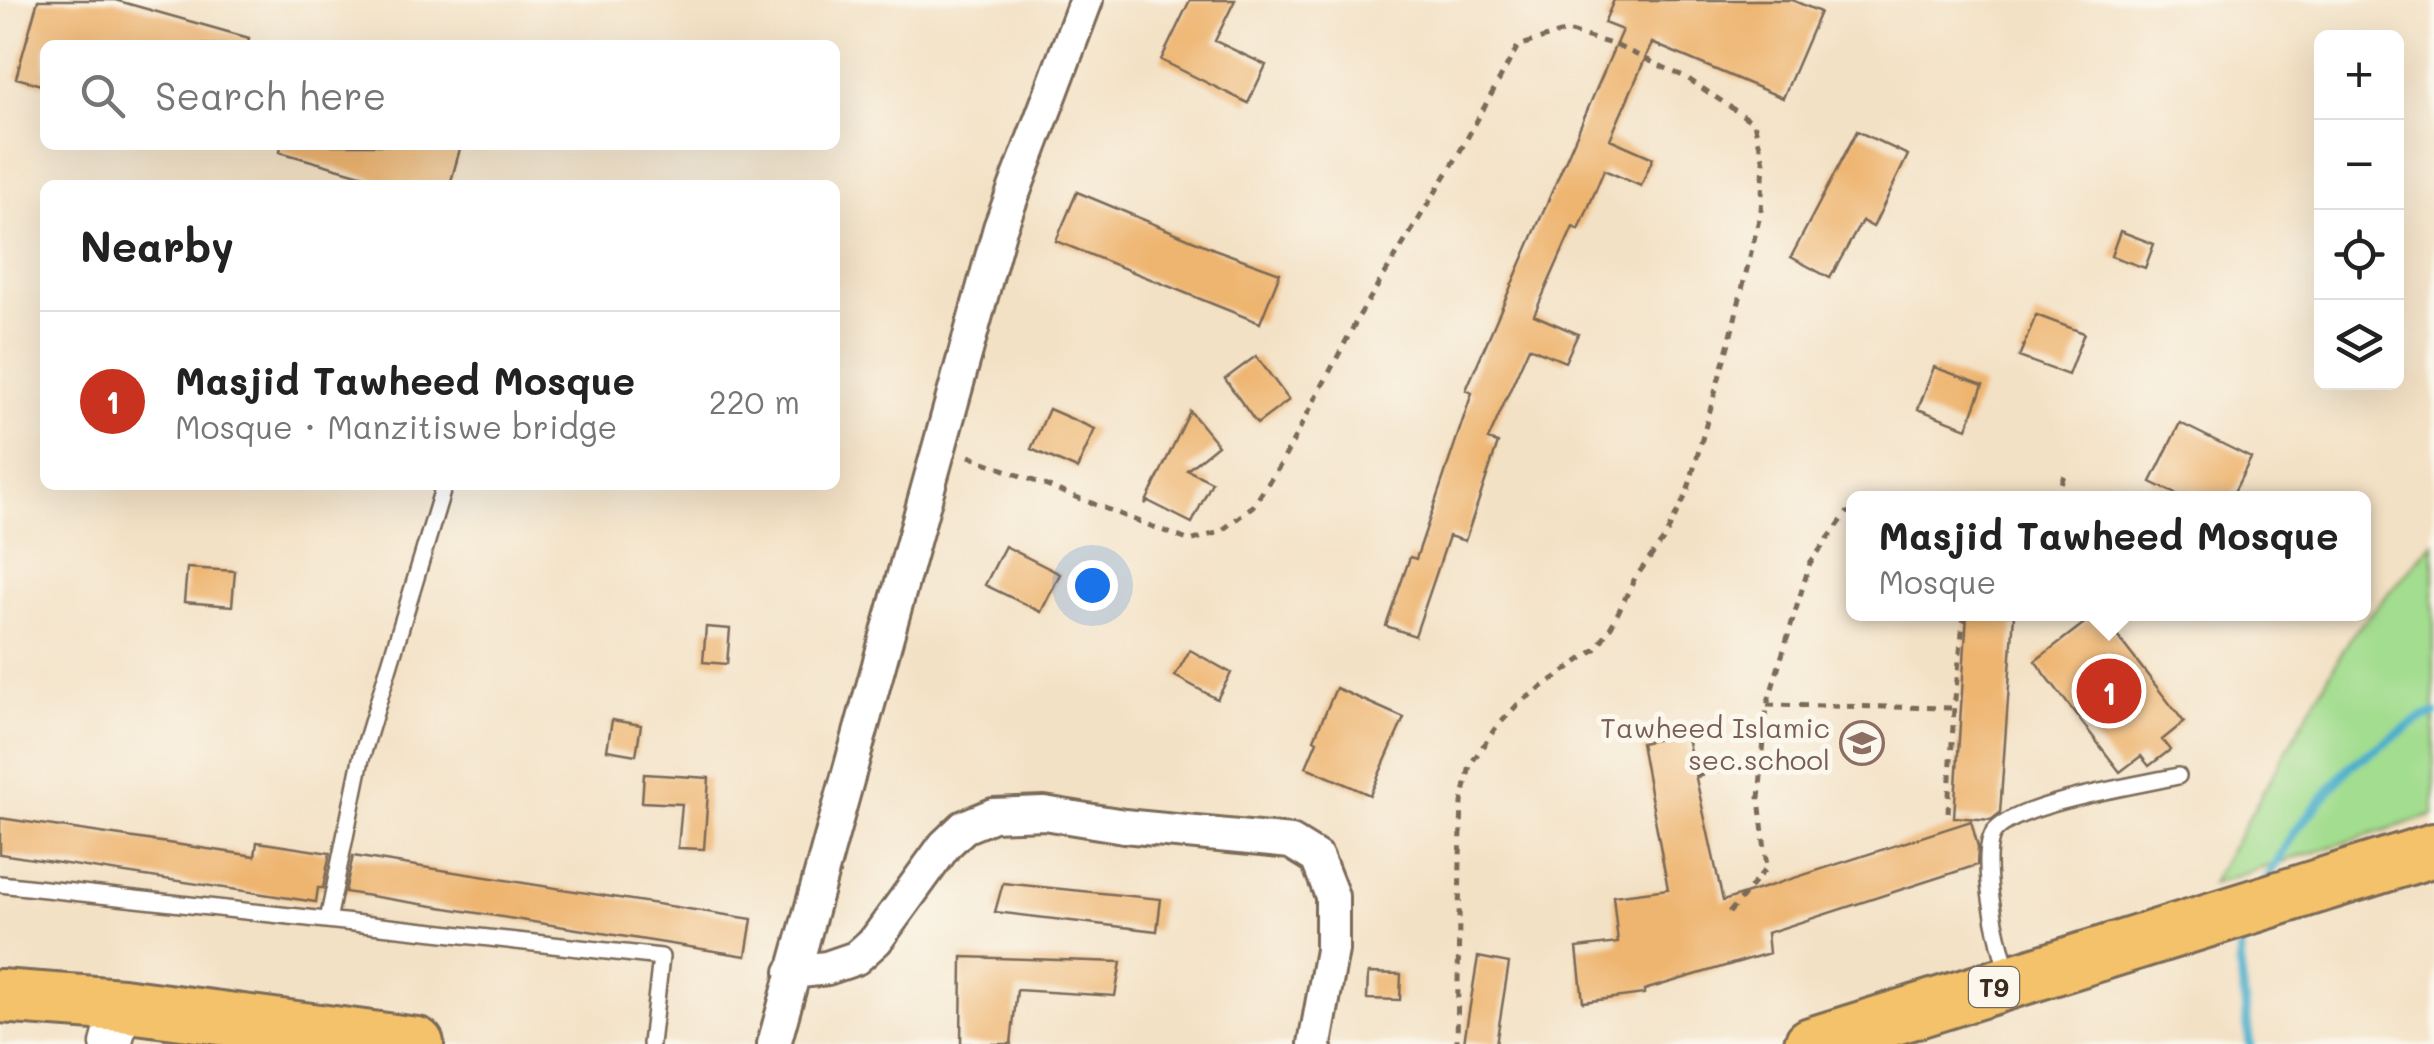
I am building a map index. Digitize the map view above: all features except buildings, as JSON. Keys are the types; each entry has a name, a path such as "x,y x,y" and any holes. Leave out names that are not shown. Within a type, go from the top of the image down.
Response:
{"highway":[{"name":"T9","path":"1811,1044 2434,850"},
{"path":"0,996 117,1024 417,1044"}],"street":[{"path":"774,1044 1000,228 1086,0"},
{"path":"792,972 828,968 856,958 876,940 945,845 964,827 993,815 1044,813 1124,826 1290,842 1317,858 1332,896 1332,950 1315,1044"}],"lane":[{"path":"328,920 361,760 442,490"},
{"path":"2012,981 1995,923 1988,843 1993,832 2011,818 2042,808 2178,776"},
{"path":"0,884 661,957 651,1044"}],"path":[{"path":"942,447 1190,541 1220,532 1253,506 1281,464 1359,316 1454,162 1518,46 1566,32 1616,45 1687,78 1754,122 1764,162 1762,211 1687,493 1664,539 1635,578 1596,649 1518,704 1470,765 1462,803 1457,1044"},
{"path":"2058,491 2064,475"},
{"path":"1729,912 1768,866 1759,799 1767,704 1810,563 1846,513"},
{"path":"1948,813 1963,621"},
{"path":"1767,704 1954,708"},
{"path":"1695,776 1760,761"}],"green space":[{"path":"2434,542 2434,815 2211,884 2352,635 2364,621 2371,621 2371,613"}],"waterway":[{"path":"2266,881 2295,831 2350,766 2421,718 2434,714"},
{"path":"2241,929 2240,964 2250,1044"}],"place":[{"name":"Masjid Tawheed Mosque","path":"2109,691"},
{"name":"Tawheed Islamic sec.school","path":"1862,743"}]}
